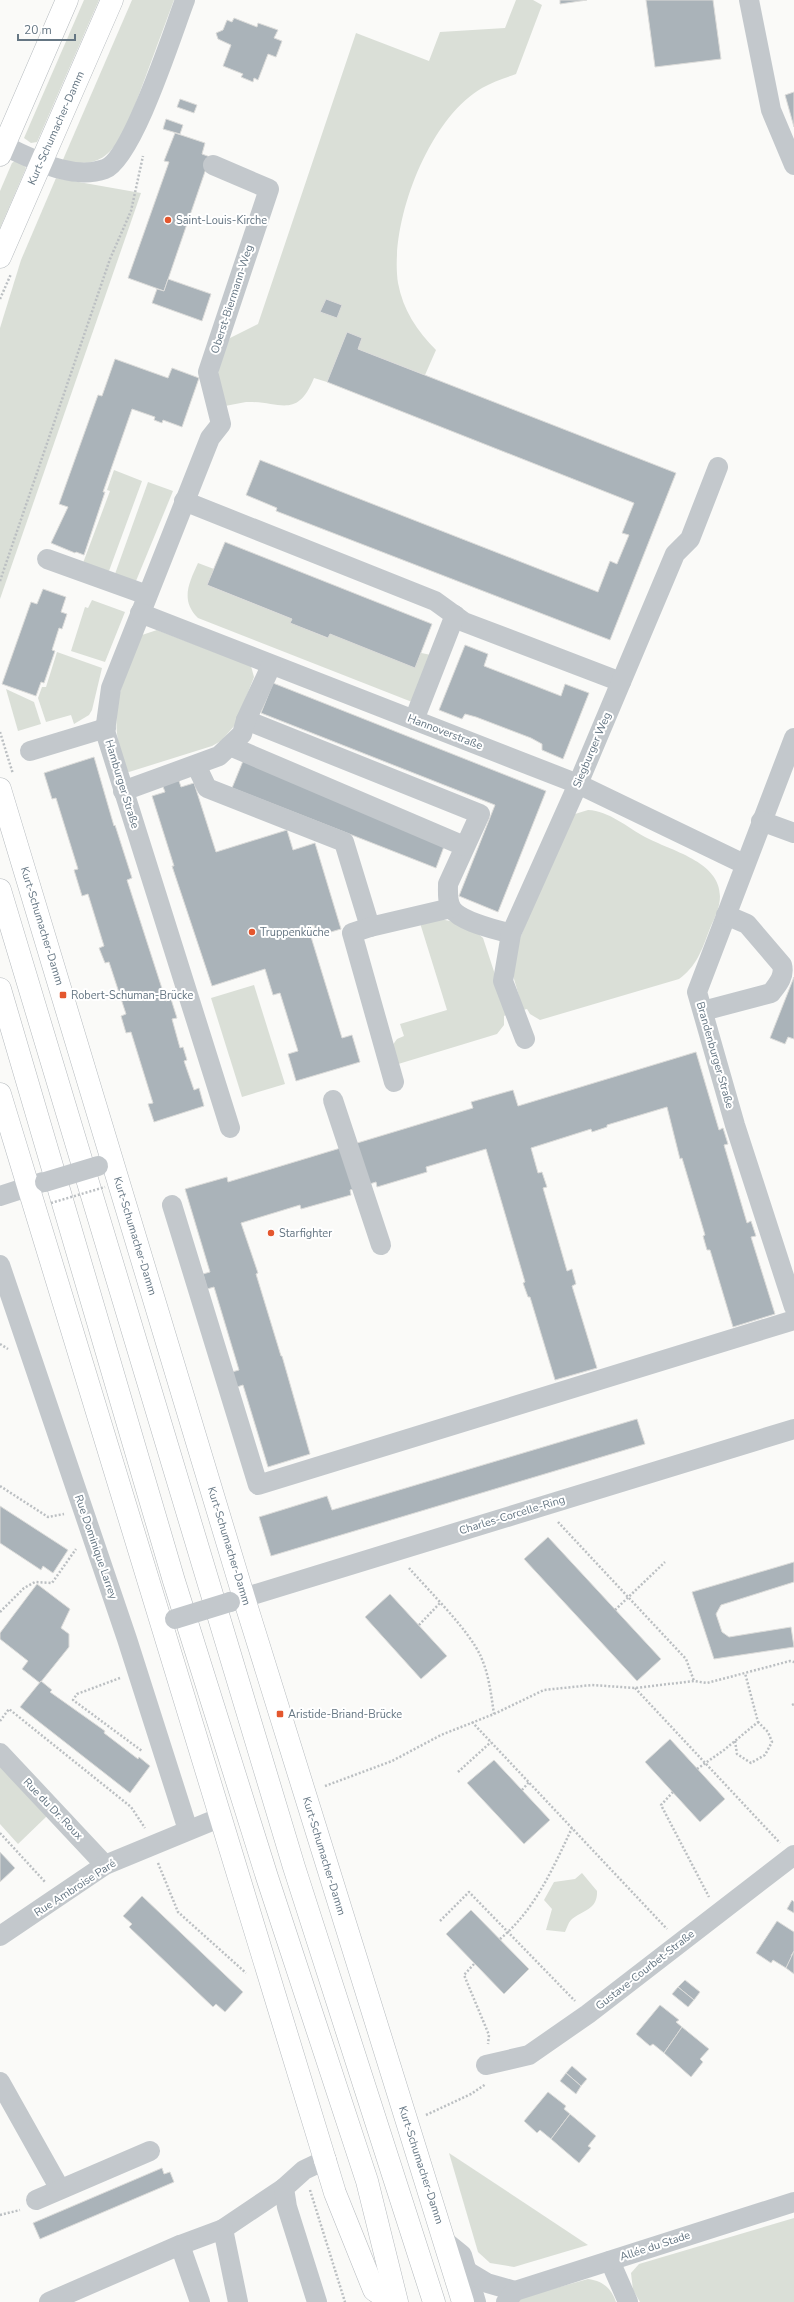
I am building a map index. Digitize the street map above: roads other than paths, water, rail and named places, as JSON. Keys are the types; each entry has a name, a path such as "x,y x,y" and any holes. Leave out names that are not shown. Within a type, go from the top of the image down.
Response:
{"main road":[{"path":"2,150 67,0"},
{"name":"Kurt-Schumacher-Damm","path":"0,257 112,0"},
{"name":"Kurt-Schumacher-Damm","path":"0,789 105,1163 237,1600 446,2242 462,2302"},
{"path":"0,890 290,1852 434,2302"},
{"path":"0,989 176,1589 267,1877 367,2181 397,2302"},
{"path":"0,1094 37,1184 168,1621 219,1818 335,2193 374,2290 392,2302"}],"street":[{"path":"2,150 41,162 56,169 83,171 106,168 122,154 137,127 185,0"},
{"path":"748,0 771,110 794,165"},
{"name":"Oberst-Biermann-Weg","path":"213,165 269,189 208,372 221,424"},
{"name":"Hamburger Straße","path":"221,424 210,438 111,688 106,728 110,751 124,791 230,1128"},
{"name":"Siegburger Weg","path":"525,1039 503,981 511,934 578,784 675,554 690,539 718,467"},
{"path":"184,501 435,600 464,622 621,682"},
{"path":"47,559 147,595"},
{"name":"Hannoverstraße","path":"140,613 271,666 578,784 744,864"},
{"path":"414,720 455,615"},
{"path":"124,791 219,756 242,734 246,720 271,666"},
{"path":"246,720 480,814 464,846 448,884 448,896 451,908 460,916 511,934"},
{"path":"30,751 106,728"},
{"name":"Brandenburger Straße","path":"794,738 744,864 697,992 735,1125 794,1307"},
{"path":"230,746 464,846"},
{"path":"196,764 207,788 344,842 370,927"},
{"path":"761,821 794,833"},
{"path":"394,1082 352,933 370,927 451,908"},
{"path":"703,1011 771,992 778,984 784,972 782,965 747,924 726,915"},
{"path":"333,1100 381,1245"},
{"path":"0,1196 105,1163"},
{"path":"172,1205 258,1485 794,1320"},
{"name":"Rue Dominique Larrey","path":"0,1265 124,1632 188,1830"},
{"name":"Charles-Corcelle-Ring","path":"237,1600 794,1429"},
{"path":"168,1621 237,1600"},
{"name":"Rue du Dr. Roux","path":"0,1753 105,1865"},
{"name":"Rue Ambroise Paré","path":"0,1936 105,1865 219,1818"},
{"name":"Gustave-Courbet-Straße","path":"488,2073 529,2055 588,2014 717,1913 793,1856"},
{"path":"0,2082 60,2189"},
{"path":"36,2200 150,2151"},
{"path":"49,2302 180,2245 223,2229 284,2188 304,2170 325,2160"},
{"path":"284,2188 287,2207 317,2302"},
{"name":"Allée du Stade","path":"467,2271 511,2296 610,2260 794,2202"},
{"path":"223,2229 238,2302"},
{"path":"446,2242 462,2255 476,2302"},
{"path":"180,2245 200,2302"},
{"path":"610,2260 628,2302"}],"place":[{"name":"Saint-Louis-Kirche","path":"168,220"},
{"name":"Truppenküche","path":"252,932"},
{"name":"Robert-Schuman-Brücke","path":"63,995"},
{"name":"Starfighter","path":"271,1233"},
{"name":"Aristide-Briand-Brücke","path":"280,1714"}]}
